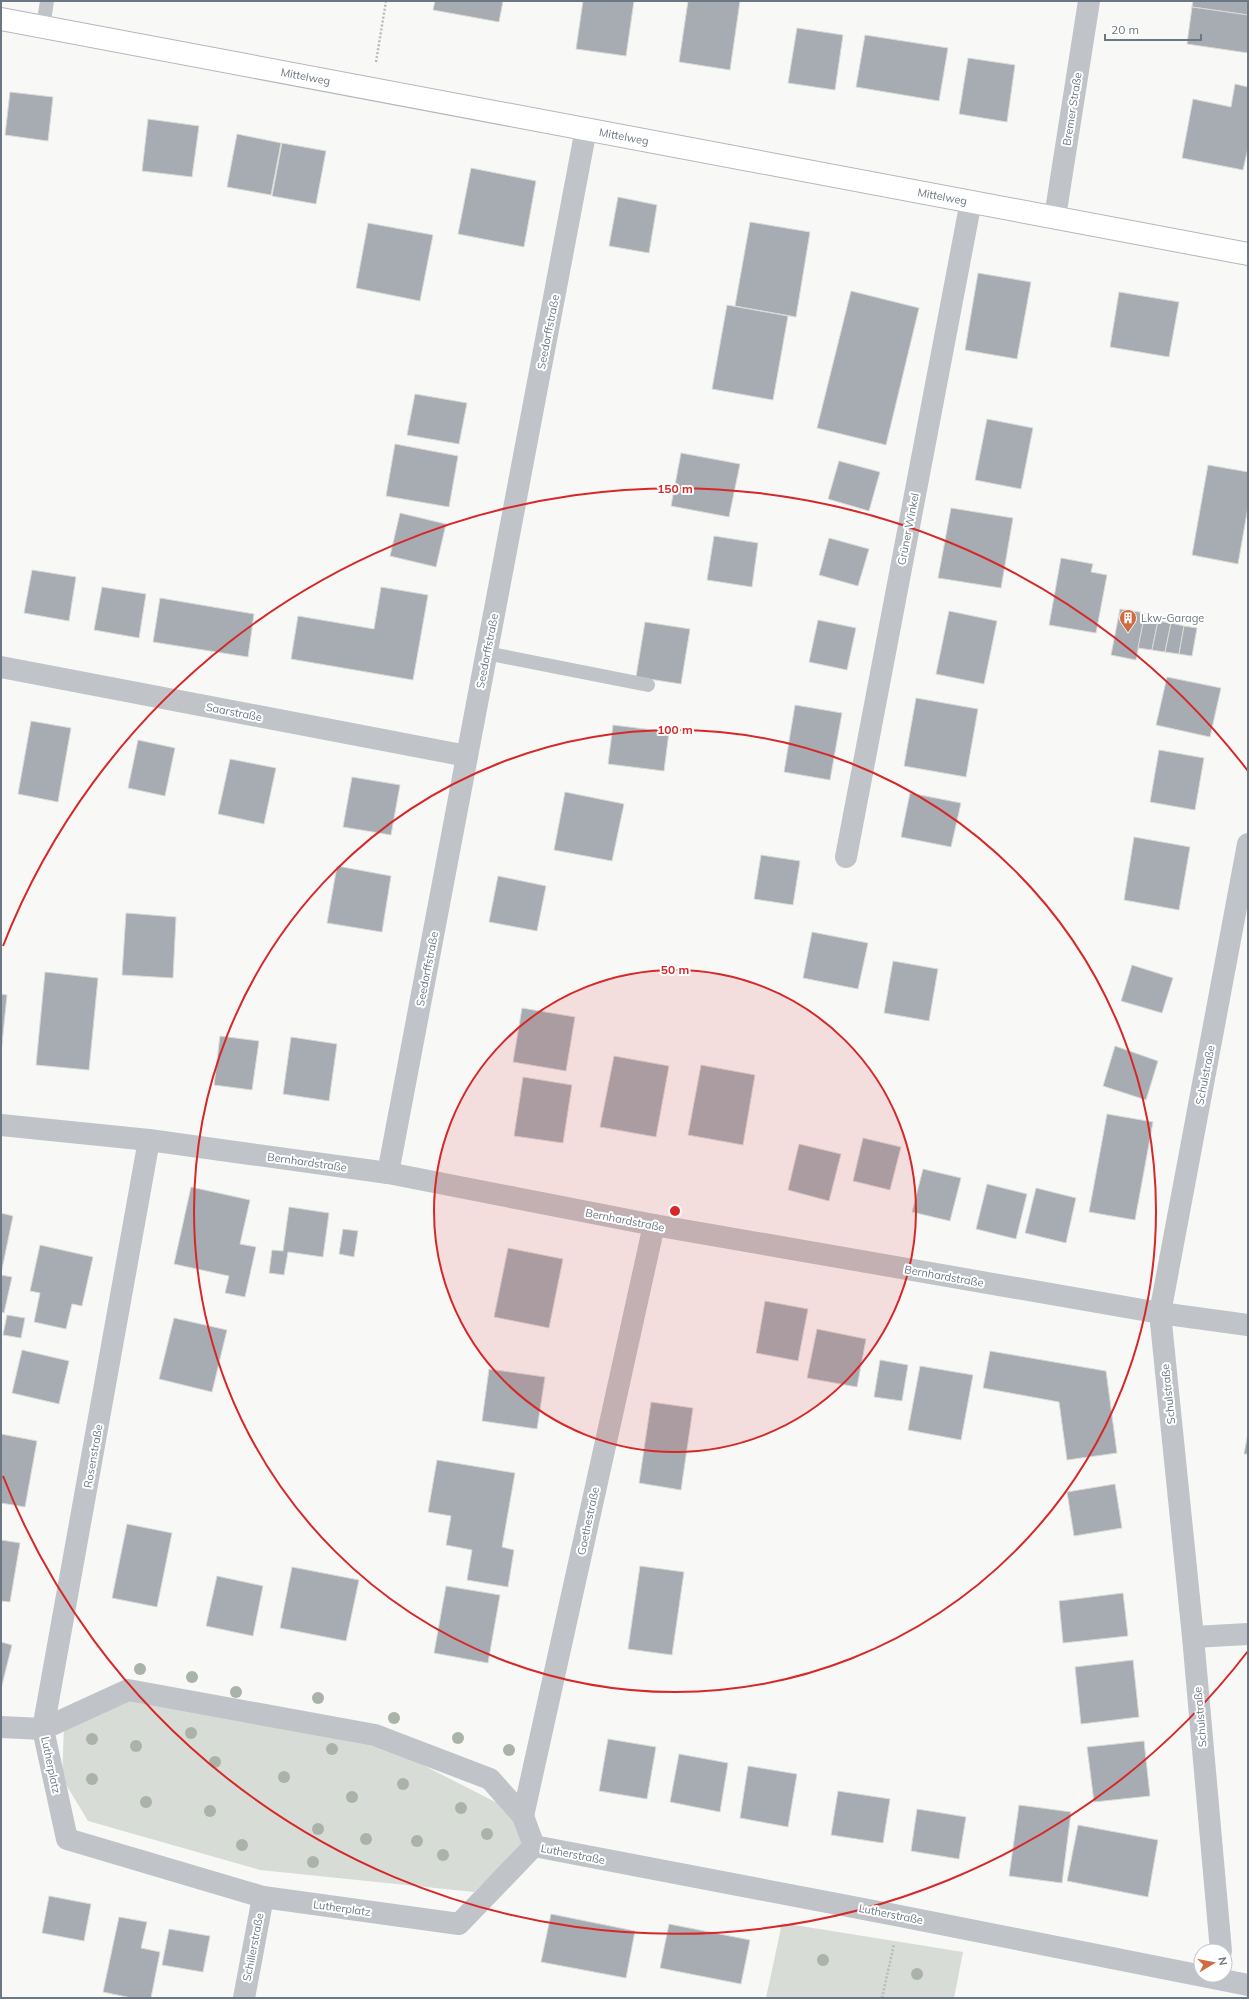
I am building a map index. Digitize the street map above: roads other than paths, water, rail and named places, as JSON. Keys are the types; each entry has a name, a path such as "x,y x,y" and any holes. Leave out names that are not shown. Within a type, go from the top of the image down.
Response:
{"street":[{"name":"Bremer Straße","path":"1055,217 1089,1"},
{"name":"Mittelweg","path":"1,19 1248,254"},
{"name":"Seedorffstraße","path":"388,1173 586,129"},
{"name":"Grüner Winkel","path":"846,857 970,201"},
{"name":"Saarstraße","path":"1,667 467,756"},
{"name":"Schulstraße","path":"1220,1943 1193,1638 1160,1313 1248,844"},
{"name":"Bernhardstraße","path":"1,1125 149,1140 388,1173 654,1225 1160,1313 1248,1325"},
{"name":"Rosenstraße","path":"43,1729 149,1140"},
{"name":"Goethestraße","path":"523,1816 654,1225"},
{"path":"1193,1638 1248,1634"},
{"name":"Lutherplatz","path":"128,1690 375,1735 490,1779 523,1816 534,1846 460,1924 263,1897 66,1839 43,1729 128,1690"},
{"path":"1,1727 43,1729"},
{"name":"Lutherstraße","path":"534,1846 900,1916 1222,1984 1248,1985"},
{"name":"Schillerstraße","path":"244,1998 263,1897"}],"lane":[{"path":"43,27 47,1"},
{"path":"486,653 648,686"}],"place":[{"name":"Lkw-Garage","path":"1128,633"}]}
